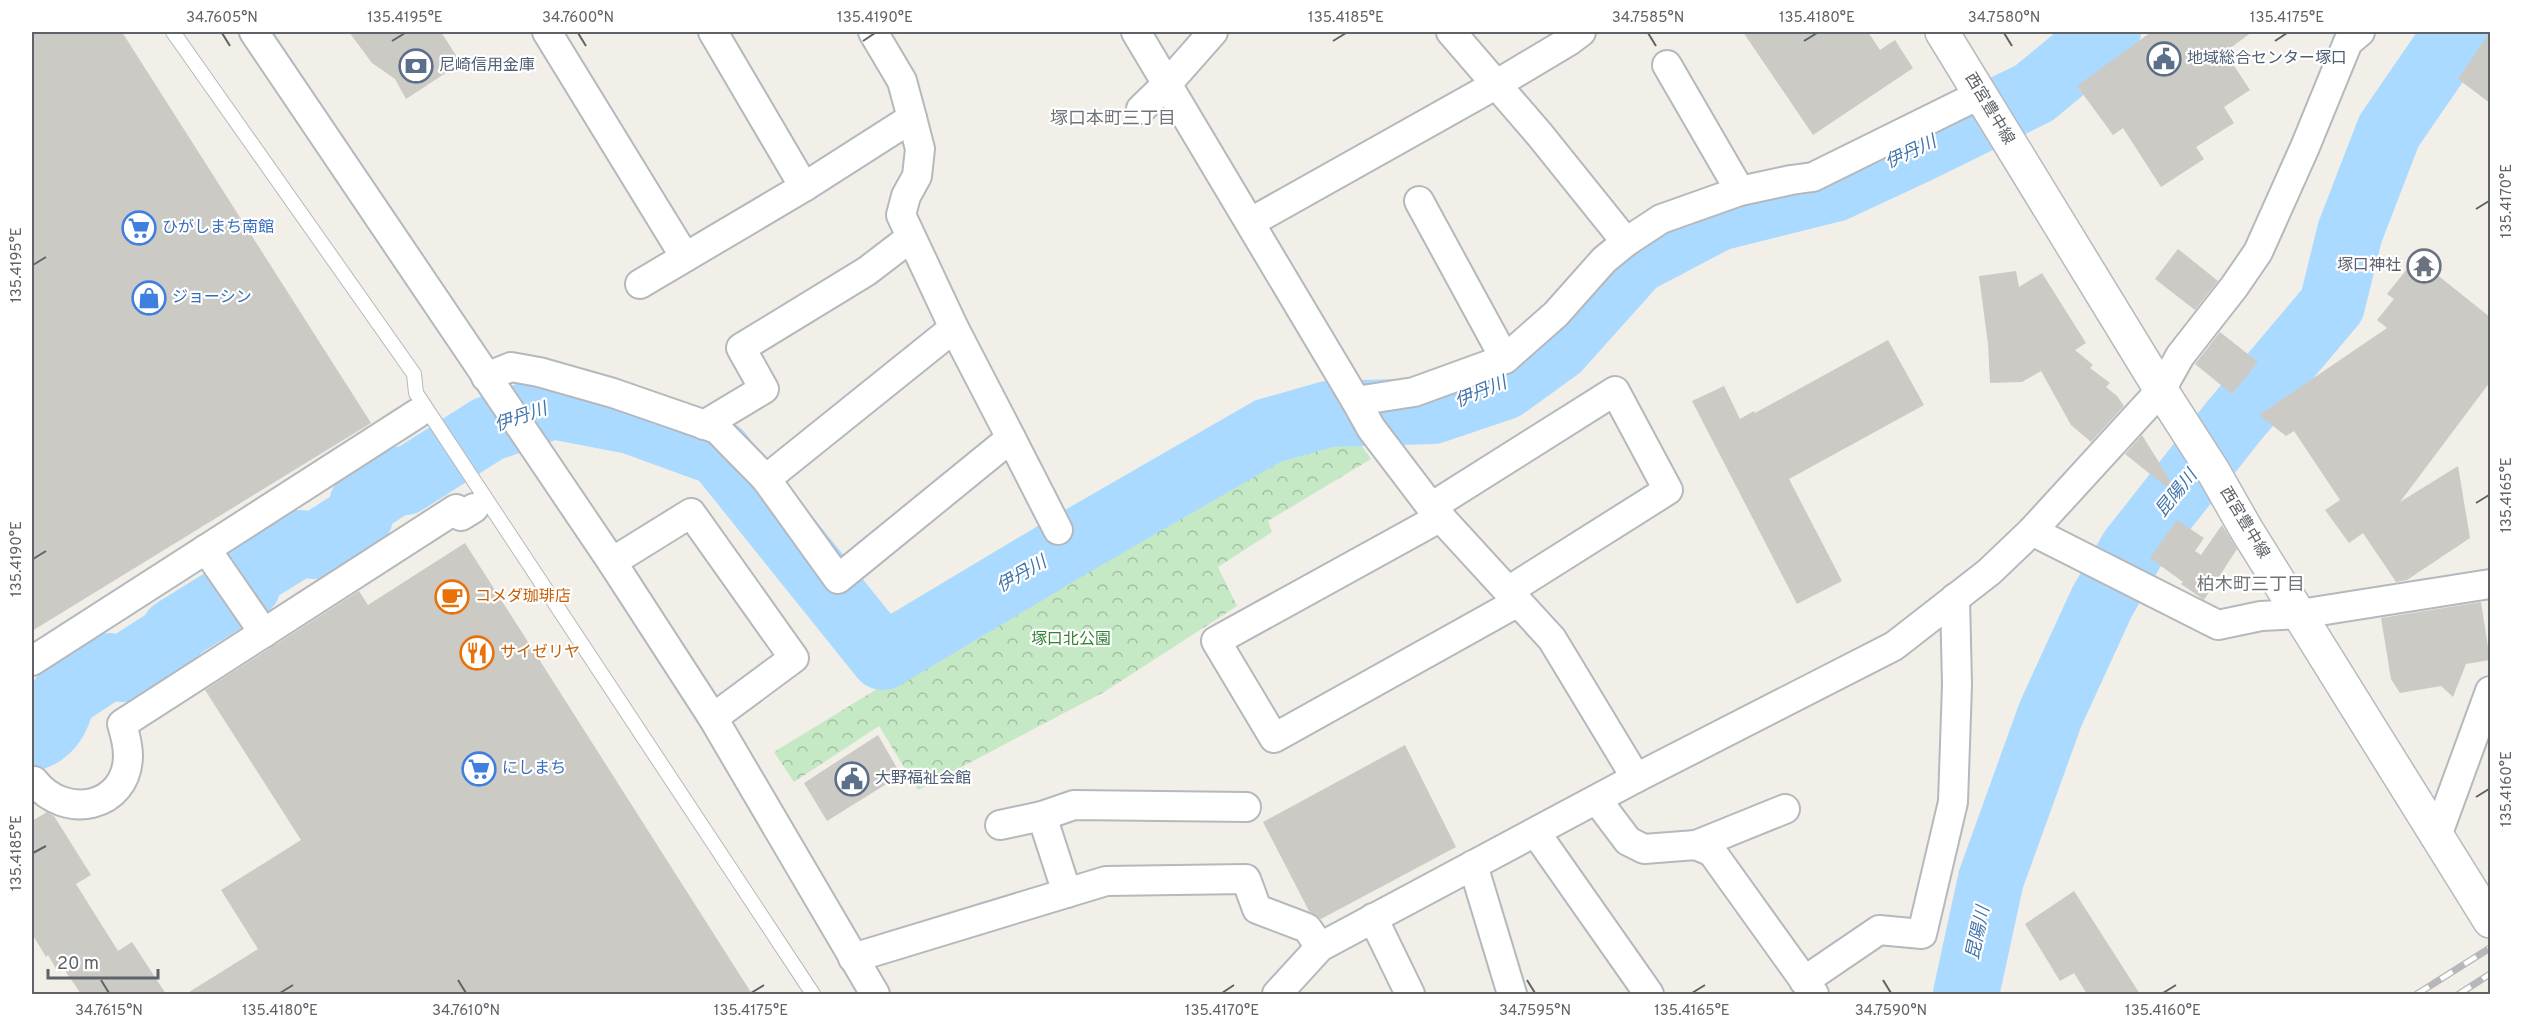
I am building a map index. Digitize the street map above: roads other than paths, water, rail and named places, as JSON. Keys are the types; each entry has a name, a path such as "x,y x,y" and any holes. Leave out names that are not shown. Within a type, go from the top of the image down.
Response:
{"main road":[{"name":"西宮豊中線","path":"1942,32 2161,390 2205,457 2246,529 2490,918"}],"street":[{"path":"254,32 530,444 612,562 713,718 875,994"},
{"path":"547,32 685,257"},
{"path":"713,32 804,187"},
{"path":"873,32 902,81 920,149 917,176 906,196 901,215 954,328 1058,531"},
{"path":"1136,32 1251,222 1371,428 1436,512 1552,639 1636,778"},
{"path":"1141,109 1168,83 1213,32"},
{"path":"1450,32 1497,84 1626,242"},
{"path":"1251,222 1497,84 1581,32"},
{"path":"1277,994 1320,946 1636,778 1894,646 1989,572 2032,531 2161,390 2180,356 2234,287 2258,252 2305,147 2344,38"},
{"path":"1667,65 1740,191"},
{"path":"1356,401 1414,392 1505,359 1556,314 1604,260 1661,219 1740,191 1813,177 1989,107"},
{"path":"640,284 804,187 912,118"},
{"path":"1419,201 1505,359"},
{"path":"704,425 764,389 741,348 867,271 910,238"},
{"path":"766,479 954,328"},
{"path":"492,386 511,367 539,372 613,393 717,429 766,479 838,579 1011,438"},
{"path":"1616,391 1668,490 1513,596 1274,738 1216,641 1436,512 1616,391"},
{"path":"32,661 206,549 428,420"},
{"path":"32,783 34,781 43,792 66,804 88,804 104,798 122,779 126,767 127,740 122,724 456,509 461,516 474,508"},
{"path":"612,562 691,513 794,658 713,718"},
{"path":"2032,531 2218,625 2262,616 2300,614 2490,584"},
{"path":"206,549 264,633"},
{"path":"1696,845 1712,852 1809,988 1879,930 1922,934 1953,802 1957,685 1955,598"},
{"path":"2438,836 2490,691"},
{"path":"1597,800 1628,841 1644,849 1696,845 1785,809"},
{"path":"999,825 1042,816 1074,805 1246,807"},
{"path":"1042,816 1067,892"},
{"path":"1536,833 1649,994"},
{"path":"1473,865 1512,994"},
{"path":"854,958 1106,881 1246,879 1257,909 1307,928 1320,946"},
{"path":"1373,918 1410,994"}],"lane":[{"path":"173,32 414,374 416,393 428,420 472,476 813,994"}],"waterway":[{"name":"伊丹川","path":"32,738 44,732 53,723 63,697 110,666 122,669 172,637 174,631 248,585 251,574 301,543 314,546 360,517 362,504 399,480 405,482 488,429 553,406 631,421 719,453 883,657 1268,431 1328,414 1433,411 1504,387 1558,348 1636,261 1718,218 1834,189 1918,150 2034,93 2108,32"},
{"name":"昆陽川","path":"1966,994 1991,879 2051,713 2102,602 2132,550 2233,422 2332,305 2350,232 2389,131 2457,32"}],"railway":[{"path":"2417,994 2490,948"},
{"path":"2459,994 2490,974"}],"place":[{"name":"地域総合センター塚口","path":"2164,59"},
{"name":"尼崎信用金庫","path":"416,66"},
{"name":"ひがしまち南館","path":"139,228"},
{"name":"塚口神社","path":"2424,266"},
{"name":"ジョーシン","path":"149,298"},
{"name":"コメダ珈琲店","path":"452,597"},
{"name":"サイゼリヤ","path":"477,653"},
{"name":"にしまち","path":"479,769"},
{"name":"大野福祉会館","path":"852,779"}],"district":[{"name":"塚口本町三丁目","path":"1113,119"},
{"name":"柏木町三丁目","path":"2251,585"}],"park label":[{"name":"塚口北公園","path":"1071,640"}]}
